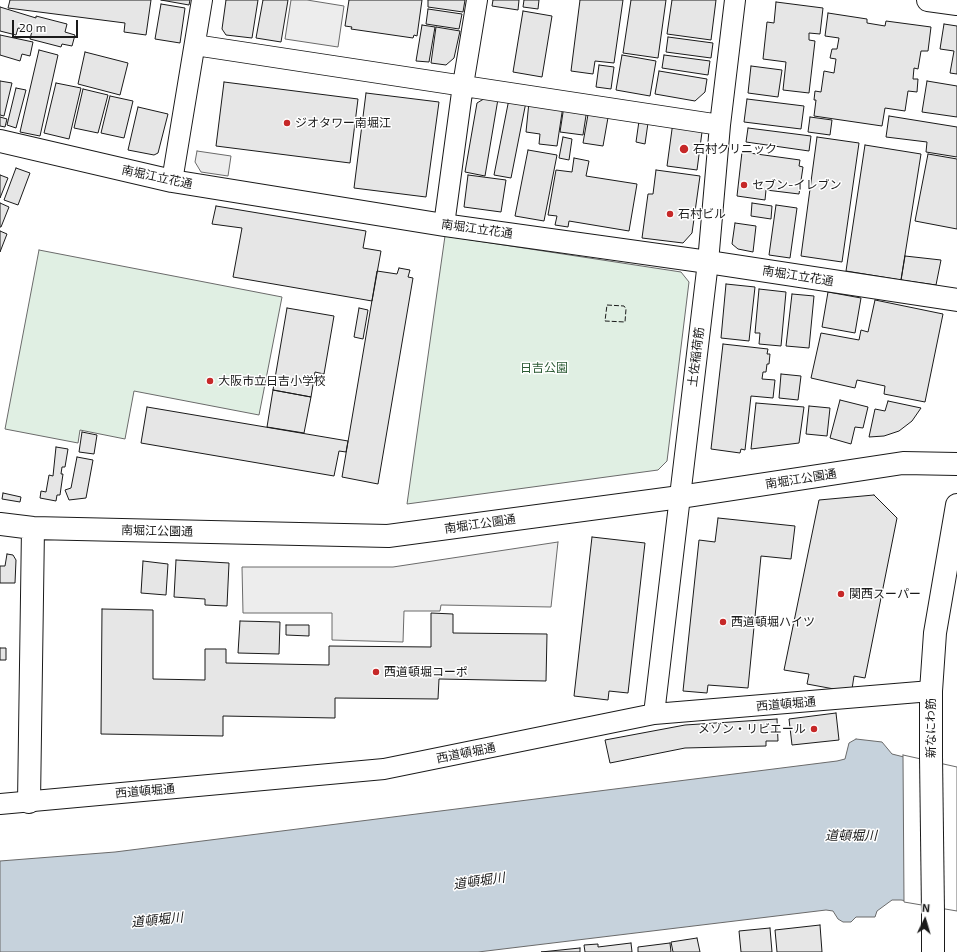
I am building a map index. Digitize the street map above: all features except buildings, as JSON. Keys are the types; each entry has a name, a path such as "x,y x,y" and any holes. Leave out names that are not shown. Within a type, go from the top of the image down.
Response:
{"street":[{"path":"172,182 202,0"},
{"path":"444,225 463,85 477,0"},
{"name":"土佐稲荷筋","path":"654,714 708,262 720,125 735,0"},
{"path":"928,0 957,4"},
{"path":"195,45 720,125"},
{"name":"南堀江立花通","path":"0,141 172,182 444,225 708,262 957,300"},
{"name":"南堀江公園通","path":"0,524 33,528 388,536 680,497 903,463 957,464"},
{"name":"新なにわ筋","path":"933,952 931,691 935,633 957,505"},
{"path":"29,802 33,528"},
{"name":"西道頓堀通","path":"0,804 384,769 654,714 931,691"}],"green space":[{"name":"日吉公園","path":"445,236 681,272 689,282 667,461 658,470 407,504"},
{"path":"39,250 282,297 259,415 134,391 125,439 80,430 78,443 5,429"}],"shaded area":[{"path":"291,0 307,0 344,6 338,47 285,39"},
{"path":"197,151 231,156 228,176 201,172 195,162"},
{"path":"558,542 551,607 441,605 440,611 404,611 403,642 332,640 332,613 243,613 242,567 393,567"}],"water":[{"name":"道頓堀川","path":"856,739 882,742 892,754 904,757 957,909 901,900 892,900 877,911 875,917 856,917 851,922 843,922 838,919 833,911 826,910 478,952 0,952 0,861 115,852 837,761 845,759 849,743"}],"pier":[{"path":"903,755 957,767 957,911 904,902"}],"fence":[{"path":"607,305 624,306 626,309 625,322 605,321 607,305"}],"place":[{"name":"ジオタワー南堀江","path":"287,123"},
{"name":"石村クリニック","path":"684,149"},
{"name":"セブン-イレブン","path":"744,185"},
{"name":"石村ビル","path":"670,214"},
{"name":"大阪市立日吉小学校","path":"210,381"},
{"name":"関西スーパー","path":"841,594"},
{"name":"西道頓堀ハイツ","path":"723,622"},
{"name":"西道頓堀コーポ","path":"376,672"},
{"name":"メゾン・リビエール","path":"814,729"}]}
